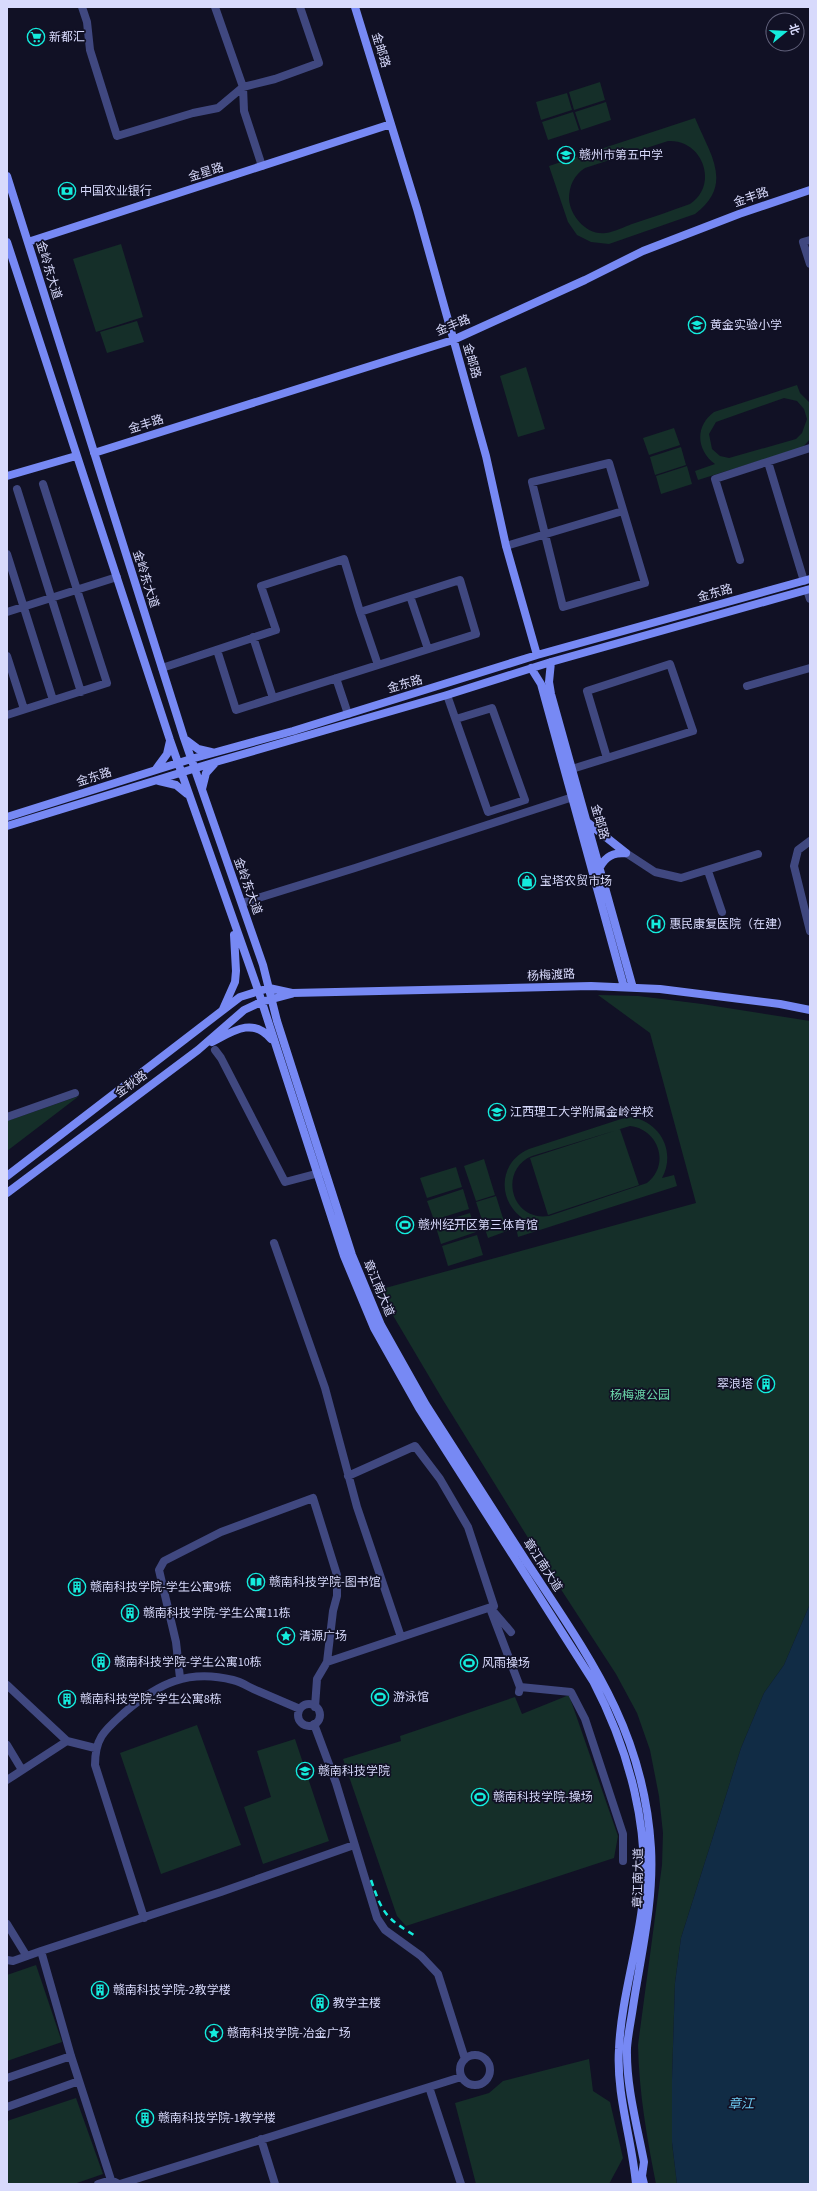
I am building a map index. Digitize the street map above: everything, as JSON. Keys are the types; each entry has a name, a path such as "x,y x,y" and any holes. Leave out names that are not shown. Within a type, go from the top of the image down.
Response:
{"street":[{"path":"82,7 87,22 90,50 117,136 193,113 218,108 243,87 275,79 319,63 300,7"},
{"path":"215,7 243,87 244,111 262,166"},
{"name":"金邮路","path":"355,7 391,124 486,456 506,546 537,655"},
{"name":"金星路","path":"28,242 391,124"},
{"name":"金岭东大道","path":"7,176 194,769 242,903 269,988"},
{"name":"金丰路","path":"94,453 453,340 585,280 643,251 739,214 810,190"},
{"path":"810,240 803,242 810,264"},
{"path":"8,246 181,773 232,922 258,990"},
{"path":"740,560 715,479 810,448"},
{"path":"7,476 76,456"},
{"path":"768,462 807,580"},
{"path":"609,463 645,583 563,607 544,535 532,482 609,463"},
{"path":"7,715 107,683 43,484"},
{"path":"17,489 50,598 81,692"},
{"path":"506,546 623,511"},
{"path":"7,554 53,700"},
{"path":"162,668 276,630 261,586 344,559 378,665"},
{"path":"7,612 117,577"},
{"path":"217,650 236,710 476,634 460,580 360,612"},
{"name":"金东路","path":"7,817 191,758 348,714 537,655 807,580"},
{"path":"809,589 810,599"},
{"name":"金东路","path":"7,826 216,762 447,695 551,662 809,589"},
{"path":"410,596 428,649"},
{"path":"254,637 273,698"},
{"path":"7,656 24,709"},
{"name":"金邮路","path":"551,662 549,682 551,694 572,769 575,796 587,822 633,988"},
{"path":"572,769 693,731 670,664 587,691 607,758"},
{"name":"金邮路","path":"532,668 541,684 575,796 624,988"},
{"path":"747,686 810,668"},
{"path":"336,678 348,714"},
{"path":"447,695 488,812 525,800 492,708 456,719"},
{"path":"184,738 198,749 214,752"},
{"path":"155,770 167,754 170,740"},
{"path":"203,796 204,778 209,768 216,762"},
{"path":"156,780 176,785 189,796"},
{"path":"242,903 356,868 575,796"},
{"path":"587,822 626,853 655,872 670,876 681,878 708,871 758,854"},
{"path":"810,841 798,850 794,866 810,931"},
{"path":"600,867 604,860 612,854 626,853"},
{"path":"708,871 722,912"},
{"path":"222,1010 233,987 236,971 232,922"},
{"name":"杨梅渡路","path":"269,988 292,993 381,993 591,986 660,989 780,1004 810,1010"},
{"name":"金秋路","path":"7,1176 240,997 258,990 269,988"},
{"name":"章江南大道","path":"269,988 321,1173"},
{"name":"章江南大道","path":"258,990 273,1041 378,1327 426,1405 592,1661 605,1695 632,1780 642,1847 642,1907 619,2049 623,2105 634,2163 636,2184"},
{"name":"杨梅渡路","path":"271,999 292,993"},
{"name":"金秋路","path":"7,1193 198,1050 244,1010 271,999"},
{"path":"198,1050 234,1030 247,1027 265,1032 273,1041"},
{"path":"215,1050 221,1058 285,1182 321,1173"},
{"path":"7,1116 75,1093"},
{"path":"274,1243 325,1388 348,1476 401,1637"},
{"path":"327,1662 494,1606 468,1527 440,1479 414,1446 348,1476"},
{"path":"180,1678 176,1642 159,1570 164,1560 221,1532 313,1498 337,1575 337,1596 333,1611 327,1662 317,1679 316,1706 319,1711 319,1717 314,1724 307,1726 301,1722 298,1716 300,1709 309,1704 316,1706"},
{"path":"490,1608 511,1632"},
{"path":"490,1608 519,1690 571,1692 585,1719 623,1834 623,1861"},
{"path":"144,1918 95,1765 95,1748 102,1734 138,1701 180,1678 202,1675 234,1680 300,1709"},
{"path":"7,1685 67,1741 95,1748"},
{"name":"章江南大道","path":"605,1695 622,1721 634,1757 645,1804 651,1847 648,1921 638,1972 627,2048 628,2077 644,2162 642,2176 644,2184"},
{"path":"314,1724 336,1783 377,1918 385,1930 421,1956 438,1974 465,2059"},
{"path":"7,1780 67,1741"},
{"path":"7,1745 22,1770"},
{"path":"7,1960 13,1960 144,1918 354,1844"},
{"path":"7,1924 26,1955"},
{"path":"41,1951 71,2056 111,2180"},
{"path":"7,2078 71,2056"},
{"path":"473,2056 484,2059 489,2066 489,2074 484,2082 476,2085 468,2083 461,2077 461,2065 465,2059 473,2056"},
{"path":"98,2184 111,2180 120,2184 461,2077"},
{"path":"7,2107 79,2081"},
{"path":"429,2087 460,2184"},
{"path":"261,2139 275,2184"}],"green space":[{"path":"600,82 605,100 574,110 569,92"},
{"path":"567,93 572,110 541,120 536,102"},
{"path":"606,102 611,120 581,130 575,112"},
{"path":"573,112 579,130 548,140 542,122"},
{"path":"695,118 712,156 716,180 714,191 707,203 695,214 609,244 591,242 577,235 568,222 549,166","holes":["668,141 680,142 690,147 698,155 703,165 705,175 704,186 699,196 690,204 616,231 606,233 592,231 581,224 576,218 570,205 570,190 575,177 585,168"]},
{"path":"121,244 143,317 96,332 73,259"},
{"path":"137,321 144,342 107,353 100,332"},
{"path":"526,367 545,429 518,437 500,376"},
{"path":"797,385 800,393 810,403 810,439 803,447 698,480 695,471 715,464 704,452 700,438 703,424 714,412","holes":["784,398 797,401 804,409 807,419 802,433 796,439 729,458 720,456 712,449 709,434 716,422"]},
{"path":"674,428 680,445 649,455 643,438"},
{"path":"681,447 686,465 655,475 650,457"},
{"path":"687,466 692,484 661,494 656,476"},
{"name":"杨梅渡公园","path":"598,995 638,996 702,1004 810,1021 810,1604 784,1665 764,1693 741,1748 681,1938 675,1983 672,2079 672,2142 677,2184 656,2184 644,2115 640,2080 638,2045 662,1865 663,1833 659,1796 650,1750 637,1713 616,1674 538,1554 443,1400 378,1290 696,1203 650,1033"},
{"path":"79,1096 7,1151 7,1121"},
{"path":"632,1117 642,1120 651,1125 658,1132 663,1140 667,1158 666,1168 662,1178 674,1175 677,1186 518,1237 516,1227 529,1222 518,1215 506,1196 506,1174 511,1164 518,1156 529,1149 621,1119","holes":["630,1126 640,1129 654,1140 660,1157 654,1175 647,1183 549,1216 536,1216 526,1211 518,1203 514,1194 512,1183 515,1172 521,1163 532,1156"]},
{"path":"620,1129 639,1185 548,1215 530,1158"},
{"path":"484,1159 495,1195 476,1201 464,1166"},
{"path":"456,1167 462,1187 427,1198 420,1178"},
{"path":"463,1189 469,1209 434,1220 427,1201"},
{"path":"496,1196 507,1231 488,1238 476,1202"},
{"path":"470,1213 476,1232 441,1244 435,1224"},
{"path":"477,1235 483,1255 448,1266 442,1246"},
{"name":"赣南科技学院-操场","path":"569,1695 618,1836 614,1858 406,1926 397,1916 343,1759 401,1741 400,1736 515,1697 522,1714"},
{"path":"197,1725 241,1845 161,1874 120,1753"},
{"path":"295,1739 329,1841 263,1864 244,1807 271,1797 257,1751"},
{"path":"36,1965 62,2042 7,2061 7,1975"},
{"path":"589,2059 593,2091 610,2102 623,2158 609,2184 476,2184 455,2103 489,2093 503,2081"},
{"path":"76,2098 103,2174 74,2184 7,2184 7,2121"}],"water":[{"name":"章江","path":"810,1604 810,2184 677,2184 672,2142 672,2079 675,1983 681,1938 741,1748 764,1693 784,1665"}],"railway":[{"path":"371,1880 379,1901 387,1914 398,1925 417,1937"}],"place":[{"name":"新都汇","path":"36,37"},
{"name":"赣州市第五中学","path":"566,155"},
{"name":"中国农业银行","path":"67,191"},
{"name":"黄金实验小学","path":"697,325"},
{"name":"宝塔农贸市场","path":"527,881"},
{"name":"惠民康复医院（在建）","path":"656,924"},
{"name":"江西理工大学附属金岭学校","path":"497,1112"},
{"name":"赣州经开区第三体育馆","path":"405,1225"},
{"name":"翠浪塔","path":"766,1384"},
{"name":"赣南科技学院-图书馆","path":"256,1582"},
{"name":"赣南科技学院-学生公寓9栋","path":"77,1587"},
{"name":"赣南科技学院-学生公寓11栋","path":"130,1613"},
{"name":"清源广场","path":"286,1636"},
{"name":"赣南科技学院-学生公寓10栋","path":"101,1662"},
{"name":"风雨操场","path":"469,1663"},
{"name":"游泳馆","path":"380,1697"},
{"name":"赣南科技学院-学生公寓8栋","path":"67,1699"},
{"name":"赣南科技学院","path":"305,1771"},
{"name":"赣南科技学院-操场","path":"480,1797"},
{"name":"赣南科技学院-2教学楼","path":"100,1990"},
{"name":"教学主楼","path":"320,2003"},
{"name":"赣南科技学院-冶金广场","path":"214,2033"},
{"name":"赣南科技学院-1教学楼","path":"145,2118"}]}
